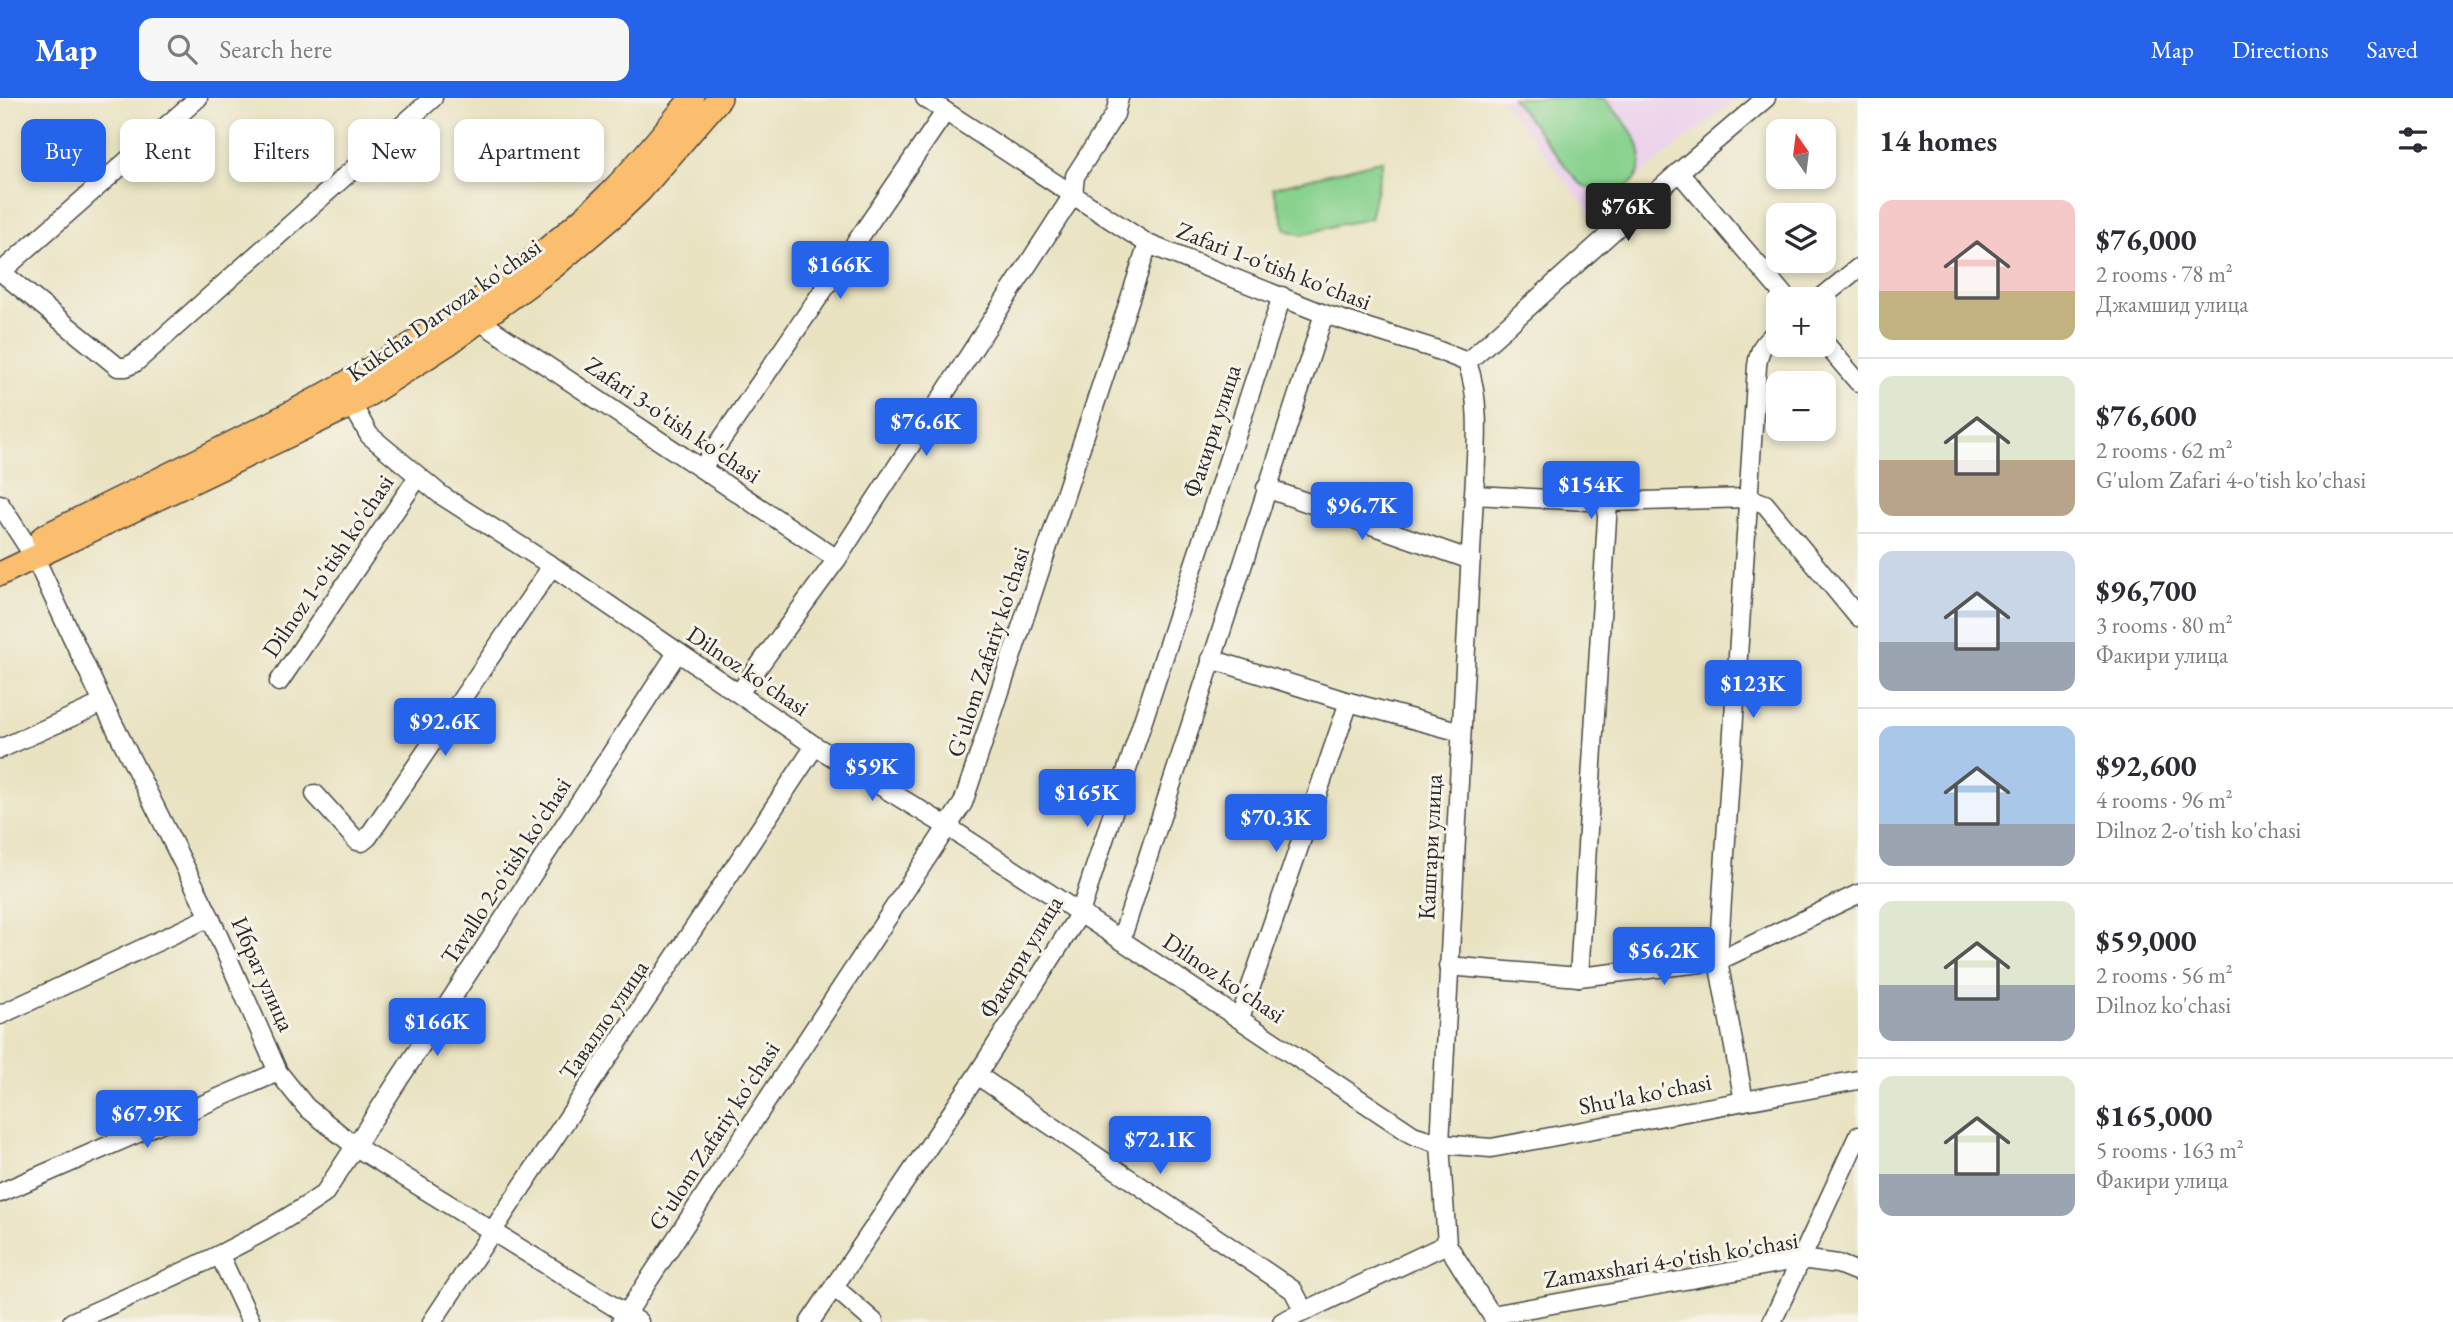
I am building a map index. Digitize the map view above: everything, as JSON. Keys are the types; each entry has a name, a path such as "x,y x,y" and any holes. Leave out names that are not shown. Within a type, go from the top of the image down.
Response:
{"main road":[{"name":"Kukcha Darvoza ko'chasi","path":"347,395 572,228 630,172 692,98"},
{"name":"Kukcha Darvoza ko'chasi","path":"0,574 31,552 347,395 481,322 587,240 619,211 640,191 718,99"},
{"name":"Kukcha Darvoza ko'chasi","path":"0,557 31,552"}],"street":[{"path":"198,98 1,272 118,367 126,367 136,362 433,98"},
{"name":"Zafari 1-o'tish ko'chasi","path":"925,98 1148,244 1324,314 1468,362"},
{"path":"739,693 837,559 1073,195 1075,176 1115,114 1119,98"},
{"path":"1468,362 1679,172 1766,98"},
{"path":"702,468 945,112"},
{"path":"1679,172 1777,287"},
{"name":"G'ulom Zafariy ko'chasi","path":"629,1319 963,803 1148,244"},
{"path":"1835,287 1858,268"},
{"name":"Факири улица","path":"810,1322 977,1075 1080,913 1282,296"},
{"path":"1121,940 1324,314"},
{"name":"Zafari 3-o'tish ko'chasi","path":"481,322 837,559"},
{"path":"1744,1101 1718,961 1759,351 1766,340"},
{"path":"1836,356 1858,382"},
{"name":"Кашгари улица","path":"1468,362 1474,379 1476,419 1474,495 1440,1144 1447,1244 1494,1319"},
{"name":"Dilnoz ko'chasi","path":"347,395 369,435 440,495 552,566 816,746 948,827 1080,913 1413,1135 1440,1144"},
{"name":"Dilnoz 1-o'tish ko'chasi","path":"279,682 418,477"},
{"path":"1266,488 1471,561"},
{"path":"1474,495 1608,502 1749,498 1765,503 1858,617"},
{"path":"1579,977 1608,502"},
{"name":"Ибрат улица","path":"0,504 31,552 103,703 211,917 278,1072 306,1107 356,1147 494,1230 629,1319"},
{"path":"315,794 357,841 362,842 369,837 552,566"},
{"name":"Tavallo 2-o'tish ko'chasi","path":"72,1322 220,1256 293,1215 324,1194 677,653"},
{"path":"1212,659 1349,702 1461,733"},
{"path":"1240,1018 1349,702"},
{"path":"0,749 103,703"},
{"name":"Тавалло улица","path":"432,1322 816,746"},
{"path":"1448,966 1579,977 1718,961 1858,894"},
{"path":"0,1014 211,917"},
{"path":"0,1194 278,1072"},
{"path":"977,1075 1293,1290 1304,1311"},
{"name":"Shu'la ko'chasi","path":"1440,1144 1492,1148 1858,1080"},
{"path":"1772,1322 1858,1136"},
{"path":"1282,1322 1447,1244"},
{"path":"220,1256 251,1322"},
{"name":"Zamaxshari 4-o'tish ko'chasi","path":"1494,1319 1801,1259 1838,1264 1858,1272"},
{"path":"834,1287 866,1320"}],"shaded area":[{"path":"1500,98 1738,98 1591,214"}],"green space":[{"path":"1512,98 1604,98 1635,137 1640,152 1637,176 1631,184 1611,192 1600,192 1578,182"},
{"path":"1383,160 1370,219 1303,235 1286,230 1273,188"}]}
